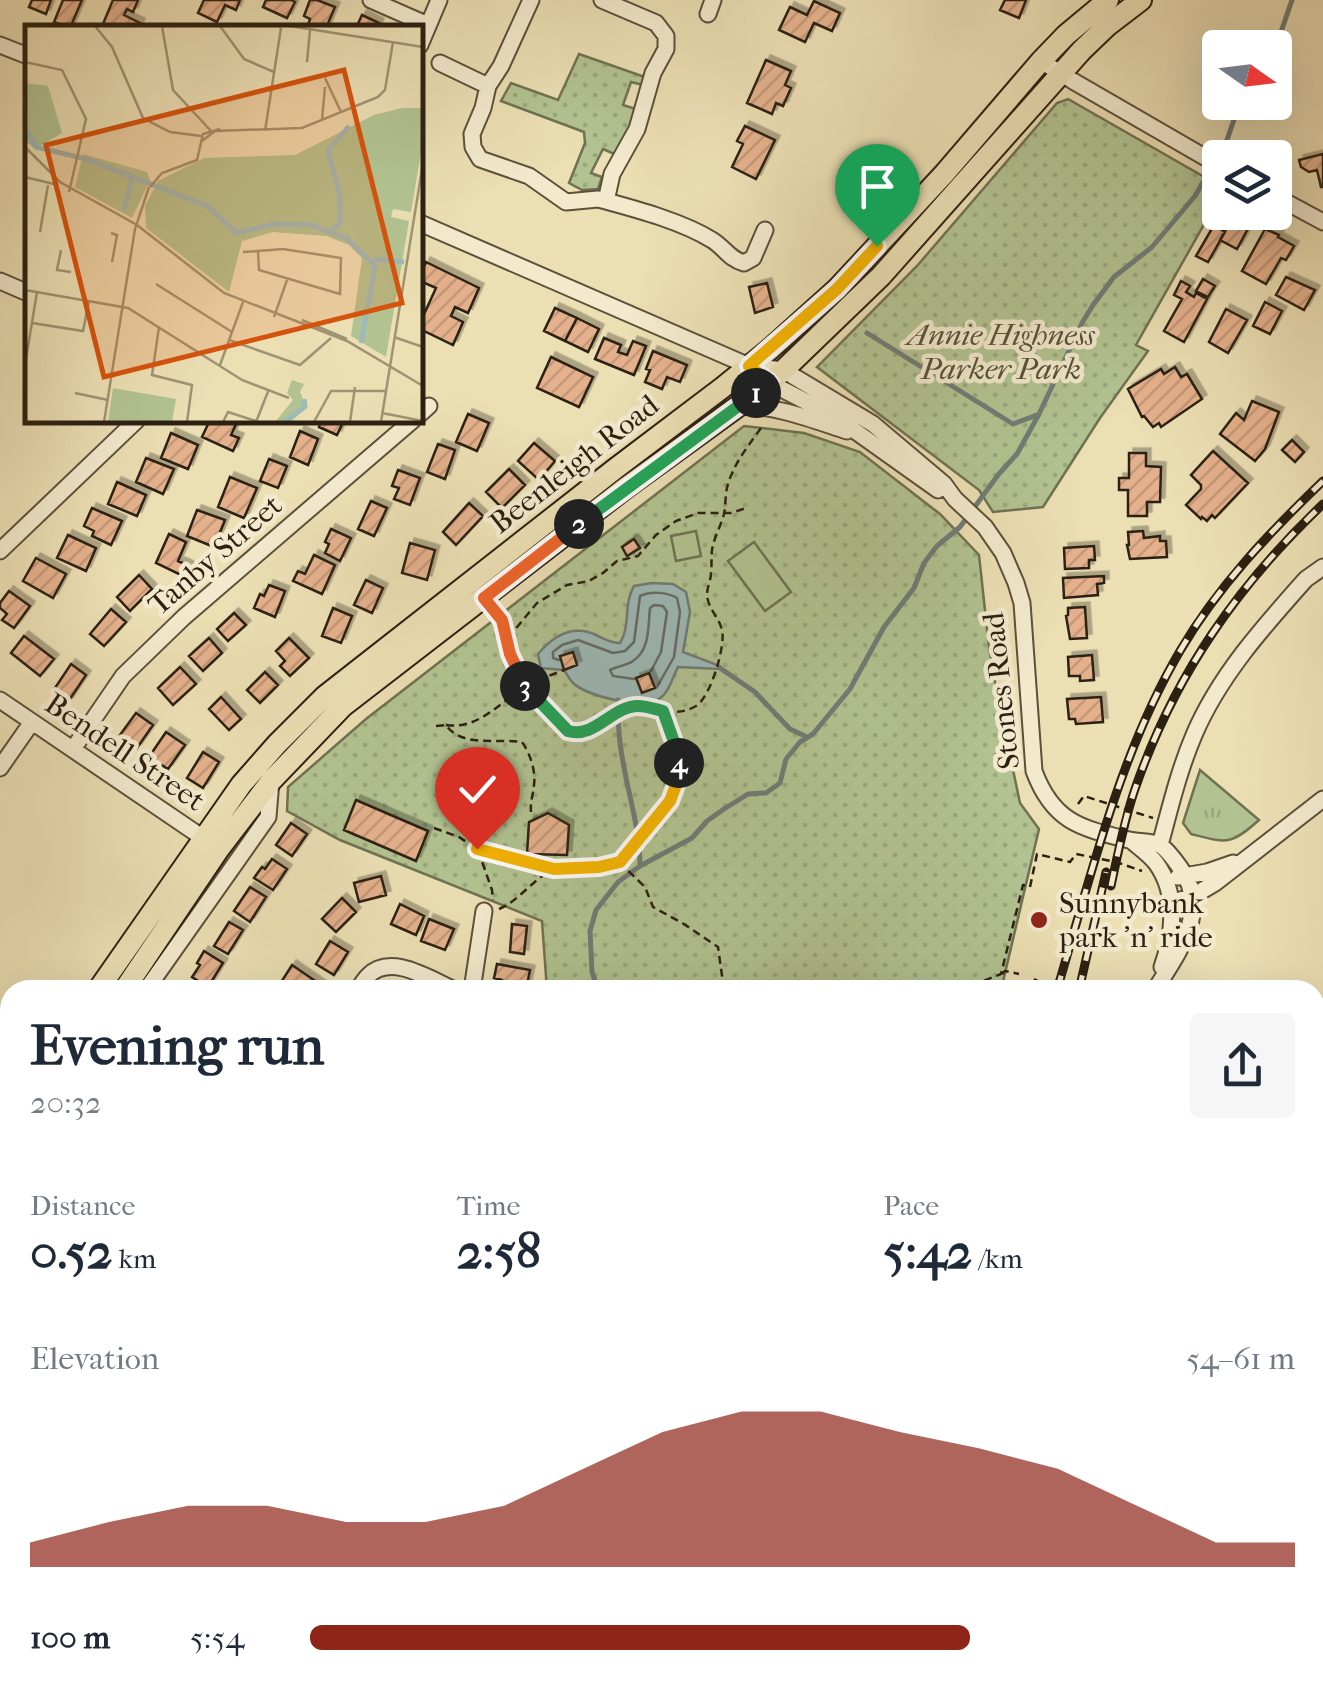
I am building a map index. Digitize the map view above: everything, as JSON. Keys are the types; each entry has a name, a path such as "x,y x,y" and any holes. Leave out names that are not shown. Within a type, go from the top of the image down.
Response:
{"main road":[{"name":"Beenleigh Road","path":"106,980 211,843 343,706 777,376 881,276 1060,74 1107,26 1140,0"},
{"name":"Beenleigh Road","path":"130,980 241,785 276,744 325,696 749,366 837,289 1096,4"}],"street":[{"path":"371,0 428,25"},
{"path":"422,40 439,0"},
{"path":"532,0 488,86 472,134 472,147 480,158 529,176 566,202 606,201 651,214 715,241 732,260 744,263 754,258 765,230"},
{"path":"602,0 656,23 666,36 666,49 653,73 637,130 612,174 606,201"},
{"path":"0,45 25,55"},
{"path":"1041,61 1202,155"},
{"path":"440,63 488,86"},
{"path":"1292,205 1323,222"},
{"name":"Stones Road","path":"422,224 777,376 873,424 944,484 985,527 1016,583 1022,603 1034,771 1041,790 1058,814 1068,820"},
{"path":"0,281 25,292"},
{"name":"Stones Road","path":"777,376 955,499"},
{"name":"Stones Road","path":"740,406 771,408 860,436"},
{"path":"0,552 135,422"},
{"name":"Tanby Street","path":"73,750 123,676 184,617 411,422"},
{"path":"1160,845 1194,734 1223,680 1306,579 1323,567"},
{"name":"Bendell Street","path":"0,700 211,843"},
{"path":"0,768 32,722"},
{"path":"153,980 268,817 271,781"},
{"path":"1172,903 1215,883 1323,799"},
{"path":"1068,820 1132,841 1160,845 1185,874 1192,896 1192,923 1160,980"},
{"path":"1132,841 1154,860 1172,903 1166,955 1157,980"},
{"path":"1159,878 1208,872 1246,858"},
{"path":"474,980 489,912"},
{"path":"365,980 381,967 398,966 431,980"}],"path":[{"path":"484,598 502,620 510,654 524,685 568,731 582,734 624,708 640,706 680,713 693,708 704,700 722,648 722,630 710,608 707,592 712,576 710,558 724,514 728,484 744,448 766,418"},
{"path":"507,638 537,603 567,585 589,580 617,562 638,556 656,535 676,521 698,513 724,514 746,508"},
{"path":"436,726 470,724 524,685 564,670"},
{"path":"434,828 477,849 554,869 620,862 670,801 679,777 678,753 663,711"},
{"path":"446,725 454,736 464,740 522,742 535,783 531,812"},
{"path":"1068,820 1084,796 1154,818 1160,815"},
{"path":"477,849 492,890 489,912 510,904 538,877 554,869"},
{"path":"1001,974 1023,885 1030,887 1038,854 1070,862 1076,854 1134,867 1159,878"},
{"path":"620,862 645,886 653,907 718,947 723,980"},
{"path":"986,980 1006,972 1020,974"}],"green space":[{"path":"579,54 645,77 643,85 631,82 623,105 636,109 631,127 614,154 603,149 591,173 602,177 598,189 582,190 569,183 585,143 584,132 501,101 511,83 558,100"},
{"name":"Annie Highness Parker Park","path":"1068,99 1202,176 1202,228 1136,345 1148,351 1043,507 993,512 979,490 817,367 917,266 1057,103"},
{"path":"744,426 804,433 860,452 940,514 979,555 989,647 997,694 1012,744 1020,803 1039,829 1003,980 546,980 542,921 340,840 287,811 288,787 366,719"},
{"path":"696,531 701,556 676,561 671,536"},
{"path":"754,542 791,592 765,611 728,561"},
{"path":"1200,770 1259,820 1228,840 1191,834 1183,823"}],"water":[{"path":"673,584 686,592 690,612 683,652 720,669 678,667 661,697 639,703 590,692 573,683 564,670 541,668 538,654 571,631 588,632 620,643 634,586"}],"building":[{"path":"32,0 51,0 46,14 29,7"},
{"path":"63,0 82,0 71,25 54,22"},
{"path":"113,0 138,0 133,12 127,9 124,15 139,25 103,24"},
{"path":"204,0 240,0 236,10 225,5 217,22 198,13"},
{"path":"266,0 295,2 287,18 263,7"},
{"path":"310,0 335,7 327,25 308,25 310,19 304,16"},
{"path":"1005,0 1026,0 1019,18 1000,10"},
{"path":"814,1 840,13 832,31 814,23 805,42 779,30 790,7 807,15"},
{"path":"362,15 379,23 378,25 357,25"},
{"path":"766,60 791,71 785,85 791,88 783,106 776,103 772,114 747,103"},
{"path":"745,126 775,140 756,179 732,167 743,144 737,141"},
{"path":"1323,154 1321,187 1317,170 1309,172 1299,160"},
{"path":"1211,230 1225,232 1208,262 1196,256"},
{"path":"1226,230 1247,230 1237,249 1220,240"},
{"path":"1264,230 1294,246 1286,260 1281,258 1266,284 1242,271"},
{"path":"426,262 479,288 468,313 455,307 451,316 463,322 453,345 422,330 422,319 436,288 422,282"},
{"path":"1286,277 1315,290 1304,310 1276,295"},
{"path":"1203,279 1215,286 1208,297 1196,291"},
{"path":"1181,281 1190,286 1186,292 1207,299 1184,342 1164,331 1182,299 1174,295"},
{"path":"767,283 773,307 755,313 749,287"},
{"path":"1265,302 1282,311 1270,334 1253,326"},
{"path":"555,308 577,318 565,341 544,331"},
{"path":"1226,309 1247,320 1228,353 1209,342"},
{"path":"577,318 599,329 588,352 565,341"},
{"path":"604,338 621,345 618,352 627,355 633,341 646,346 634,375 595,359"},
{"path":"653,351 687,365 680,382 667,377 662,389 645,382"},
{"path":"551,357 593,377 579,407 537,388"},
{"path":"1175,367 1181,377 1187,374 1202,399 1161,427 1159,423 1153,427 1142,417 1128,389 1161,369 1164,374"},
{"path":"1252,401 1279,412 1265,449 1255,461 1220,434 1236,413 1244,420"},
{"path":"468,414 489,423 477,451 456,442"},
{"path":"209,422 237,422 231,435 239,438 233,451 202,437"},
{"path":"321,422 343,422 337,435 319,427"},
{"path":"300,431 318,439 308,465 290,457"},
{"path":"171,433 198,445 188,469 161,458"},
{"path":"1292,440 1304,452 1295,462 1282,450"},
{"path":"534,443 555,461 539,480 518,461"},
{"path":"438,444 455,450 445,479 427,472"},
{"path":"1213,451 1248,483 1215,518 1212,515 1207,521 1186,505 1201,489 1191,475"},
{"path":"1129,453 1146,453 1146,466 1161,467 1160,502 1147,502 1147,516 1128,516 1128,490 1119,490 1119,478 1129,478"},
{"path":"146,458 174,469 163,494 136,482"},
{"path":"269,459 287,466 278,488 260,481"},
{"path":"509,469 525,485 502,508 486,492"},
{"path":"398,470 420,478 410,505 394,499 399,488 392,486"},
{"path":"230,477 257,488 244,518 218,507"},
{"path":"117,482 146,495 137,516 108,504"},
{"path":"371,501 387,508 374,536 358,529"},
{"path":"469,503 483,516 456,545 443,532"},
{"path":"92,508 122,521 111,545 92,536 94,531 84,526"},
{"path":"197,510 225,520 214,547 187,536"},
{"path":"331,529 351,538 340,561 325,553"},
{"path":"1143,531 1144,538 1160,536 1160,541 1166,541 1167,557 1130,559 1128,532"},
{"path":"169,534 186,542 178,561 189,566 185,577 156,563"},
{"path":"68,535 96,548 86,571 57,558"},
{"path":"634,539 640,548 627,556 622,547"},
{"path":"410,543 435,550 427,580 402,573"},
{"path":"1094,546 1095,560 1089,560 1089,568 1065,569 1064,548"},
{"path":"314,555 335,565 322,594 293,581 298,571 305,574"},
{"path":"36,558 66,574 53,598 23,581"},
{"path":"139,575 152,589 130,611 117,597"},
{"path":"1104,576 1104,583 1097,584 1098,595 1064,598 1063,578"},
{"path":"366,580 383,588 372,613 354,605"},
{"path":"269,585 285,591 275,617 254,608"},
{"path":"9,591 30,606 14,628 2,620 7,614 0,608"},
{"path":"1085,607 1087,638 1070,639 1068,608"},
{"path":"333,608 352,616 341,643 322,636"},
{"path":"111,609 126,622 104,646 90,634"},
{"path":"234,613 246,625 228,641 217,629"},
{"path":"24,636 54,659 40,676 11,653"},
{"path":"209,638 222,653 203,671 189,656"},
{"path":"289,638 309,658 290,676 280,666 285,661 276,651"},
{"path":"573,652 577,665 564,670 560,656"},
{"path":"1092,655 1094,680 1080,681 1080,676 1069,676 1068,657"},
{"path":"71,664 86,675 68,702 53,691"},
{"path":"180,667 196,684 173,705 158,688"},
{"path":"265,672 278,685 260,703 247,690"},
{"path":"649,673 655,688 642,693 636,678"},
{"path":"221,697 241,719 229,730 209,709"},
{"path":"1101,697 1103,722 1076,724 1075,719 1069,719 1067,699"},
{"path":"136,713 153,725 137,748 120,735"},
{"path":"166,732 185,745 168,769 149,757"},
{"path":"203,752 219,762 203,788 187,778"},
{"path":"356,800 428,831 416,861 344,830"},
{"path":"548,813 569,825 567,855 527,854 529,822"},
{"path":"291,823 307,834 292,856 276,845"},
{"path":"272,859 287,869 273,890 254,878"},
{"path":"381,876 386,895 359,902 354,883"},
{"path":"250,887 266,897 250,922 234,911"},
{"path":"342,898 356,912 336,932 322,919"},
{"path":"400,904 424,916 416,935 391,924"},
{"path":"429,919 454,929 445,950 421,941"},
{"path":"229,922 243,930 228,954 214,946"},
{"path":"512,924 527,926 524,954 510,952"},
{"path":"330,941 348,952 334,975 316,964"},
{"path":"204,951 223,963 212,980 197,980 192,977 200,965 197,963"},
{"path":"497,964 530,970 528,980 494,978"},
{"path":"292,965 314,980 282,980"}],"waterway":[{"path":"1282,30 1292,0"},
{"path":"595,980 590,931 596,910 618,882 640,866 692,838 707,821 748,794 766,793 780,783 786,759 813,734 850,689 884,627 914,588 924,563 960,527 1017,454 1093,305 1114,277 1152,247 1195,196 1227,140 1234,120"},
{"path":"867,333 1013,424 1037,415"},
{"path":"720,668 755,692 790,729 807,737"},
{"path":"618,700 621,749 640,866"}],"railway":[{"path":"1060,980 1123,774 1180,651 1228,582 1323,481"},
{"path":"1111,886 1135,789 1189,671 1236,600 1323,504"},
{"path":"1081,980 1106,872"}],"place":[{"name":"Sunnybank park 'n' ride","path":"1039,920"}],"route":[{"path":"477,849 554,869 620,862 670,801 679,777 678,753 663,711 640,706 624,708 582,734 568,731 526,687 516,671 502,620 484,598 770,383 749,366 837,289 877,246"}]}
